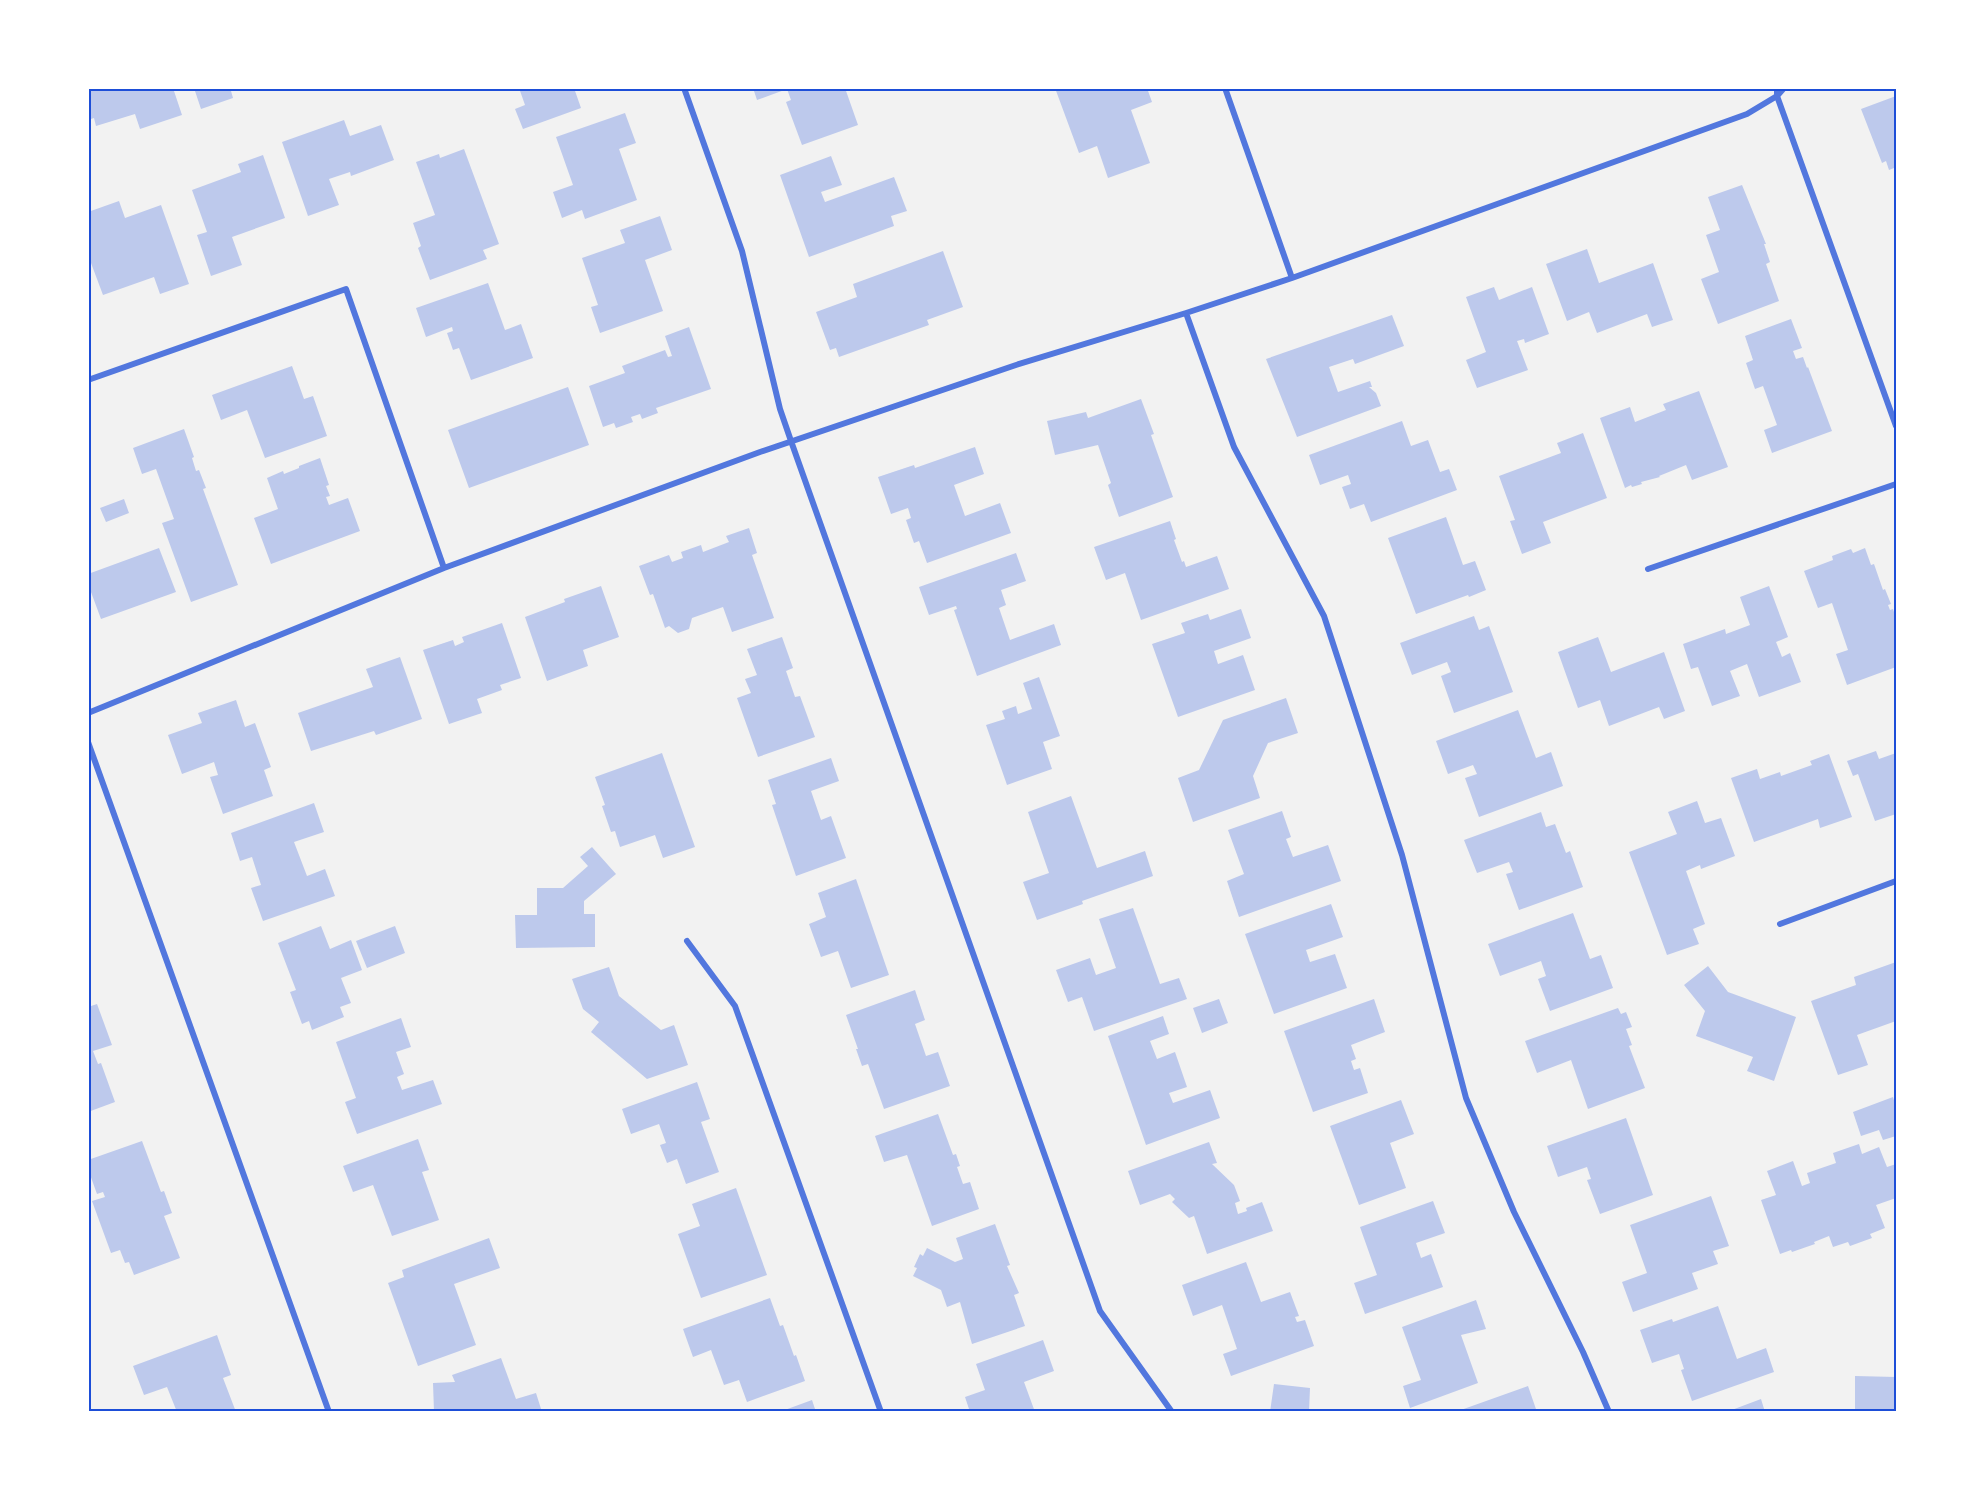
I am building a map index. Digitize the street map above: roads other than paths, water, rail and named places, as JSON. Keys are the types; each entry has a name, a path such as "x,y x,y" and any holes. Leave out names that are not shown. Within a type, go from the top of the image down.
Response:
{"street":[{"path":"684,88 742,251 780,409 1100,1311 1172,1412"},
{"path":"1225,88 1292,278"},
{"path":"1777,88 1777,96 1896,426"},
{"path":"88,713 444,568 791,441 1016,365 1292,278 1747,114 1777,96 1784,88"},
{"path":"88,380 346,289 444,568"},
{"path":"1186,313 1234,447 1324,616 1402,855 1466,1098 1514,1212 1583,1352 1609,1412"},
{"path":"1648,569 1896,484"},
{"path":"88,742 329,1412"},
{"path":"1780,924 1896,881"},
{"path":"687,940 735,1006 881,1412"}]}
